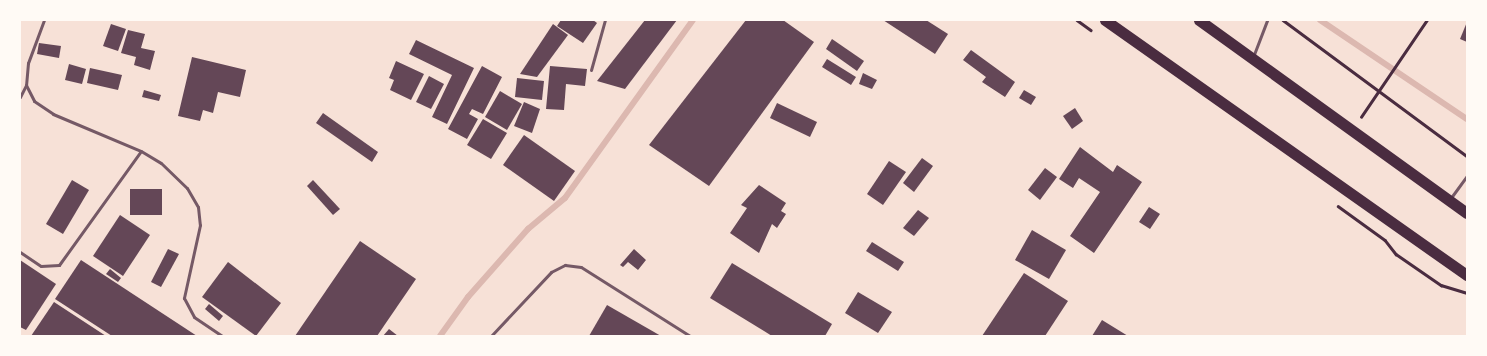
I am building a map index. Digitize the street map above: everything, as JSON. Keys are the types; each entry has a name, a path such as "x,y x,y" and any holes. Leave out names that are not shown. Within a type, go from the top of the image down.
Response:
{"highway":[{"path":"1106,20 1467,275"},
{"path":"1199,20 1467,213"}],"lane":[{"path":"20,97 26,85 28,62 44,20"},
{"path":"591,70 605,20"},
{"path":"1253,59 1267,20"},
{"path":"26,85 34,101 53,114 141,151 161,163 187,188 198,207 198,244 184,298 194,317 222,336"},
{"path":"20,252 41,266 59,265 141,151"},
{"path":"1449,200 1467,176"},
{"path":"491,336 551,272 564,265 581,267 690,336"}],"path":[{"path":"1077,20 1095,33"},
{"path":"1283,20 1467,156"},
{"path":"1352,130 1427,20"},
{"path":"1333,203 1441,285 1467,294"}],"building":[{"path":"561,20 593,20 597,23 583,43 557,26"},
{"path":"645,20 677,20 625,89 597,81"},
{"path":"746,20 783,20 814,42 709,186 649,145"},
{"path":"883,20 926,20 948,34 935,54"},
{"path":"1467,22 1467,42 1460,39"},
{"path":"111,24 126,29 118,51 103,46"},
{"path":"553,24 568,35 537,77 520,74"},
{"path":"128,30 145,34 141,48 155,51 150,70 134,65 136,57 121,53"},
{"path":"832,39 864,61 857,71 826,49"},
{"path":"416,40 474,68 447,124 432,117 452,75 409,54"},
{"path":"39,43 61,46 59,58 37,54"},
{"path":"971,50 1015,82 1005,97 982,82 986,77 963,60"},
{"path":"192,57 246,70 240,97 218,92 213,113 203,110 200,121 178,116"},
{"path":"827,59 856,77 851,85 822,67"},
{"path":"396,61 424,74 411,100 390,90 394,80 389,78"},
{"path":"69,64 86,69 82,84 65,80"},
{"path":"482,66 502,77 483,114 472,109 469,114 478,119 467,139 448,129"},
{"path":"550,66 587,69 585,86 566,84 564,110 546,109"},
{"path":"90,68 122,75 118,90 87,83"},
{"path":"863,73 877,80 872,89 859,84"},
{"path":"429,76 444,84 431,109 416,102"},
{"path":"517,78 544,81 542,100 515,97"},
{"path":"144,90 161,95 159,101 142,97"},
{"path":"1024,90 1036,97 1031,105 1019,98"},
{"path":"500,91 522,104 507,130 485,117"},
{"path":"524,102 540,109 532,133 514,126"},
{"path":"777,103 817,122 810,137 770,118"},
{"path":"1075,108 1083,121 1072,129 1063,116"},
{"path":"323,113 378,152 372,162 316,123"},
{"path":"483,119 507,133 491,159 467,145"},
{"path":"524,135 575,171 554,201 503,165"},
{"path":"1080,147 1113,172 1117,165 1142,182 1094,253 1070,236 1100,192 1079,178 1073,188 1059,179"},
{"path":"922,158 933,166 914,192 903,183"},
{"path":"889,161 906,172 883,205 867,194"},
{"path":"1045,168 1057,177 1040,200 1028,190"},
{"path":"72,180 89,190 63,234 46,224"},
{"path":"313,180 340,209 333,215 307,186"},
{"path":"759,185 786,203 781,211 786,214 777,228 772,224 759,253 730,233 747,208 741,205"},
{"path":"130,189 162,189 162,215 130,215"},
{"path":"1149,207 1160,214 1150,229 1139,222"},
{"path":"918,210 929,218 914,236 903,228"},
{"path":"120,215 150,235 123,276 93,256"},
{"path":"1032,230 1066,250 1049,279 1015,260"},
{"path":"360,241 416,279 377,336 295,336"},
{"path":"872,242 904,262 898,271 866,251"},
{"path":"168,249 179,254 161,287 151,282"},
{"path":"634,249 646,260 638,270 628,262 623,267 620,265"},
{"path":"20,260 56,284 26,330 20,327"},
{"path":"81,260 197,336 112,336 55,299"},
{"path":"228,262 281,303 256,336 202,297"},
{"path":"732,263 832,324 825,336 772,336 710,298"},
{"path":"110,269 121,278 118,282 106,274"},
{"path":"1024,273 1068,301 1045,336 982,336"},
{"path":"858,292 892,312 878,333 845,313"},
{"path":"54,302 106,336 31,336"},
{"path":"209,304 223,316 219,321 205,309"},
{"path":"607,305 661,336 589,336"},
{"path":"1102,320 1128,336 1092,336"},
{"path":"389,329 398,336 383,336"}],"waterway":[{"path":"440,336 468,297 528,229 565,198 693,20"},
{"path":"1320,20 1467,119"}]}
